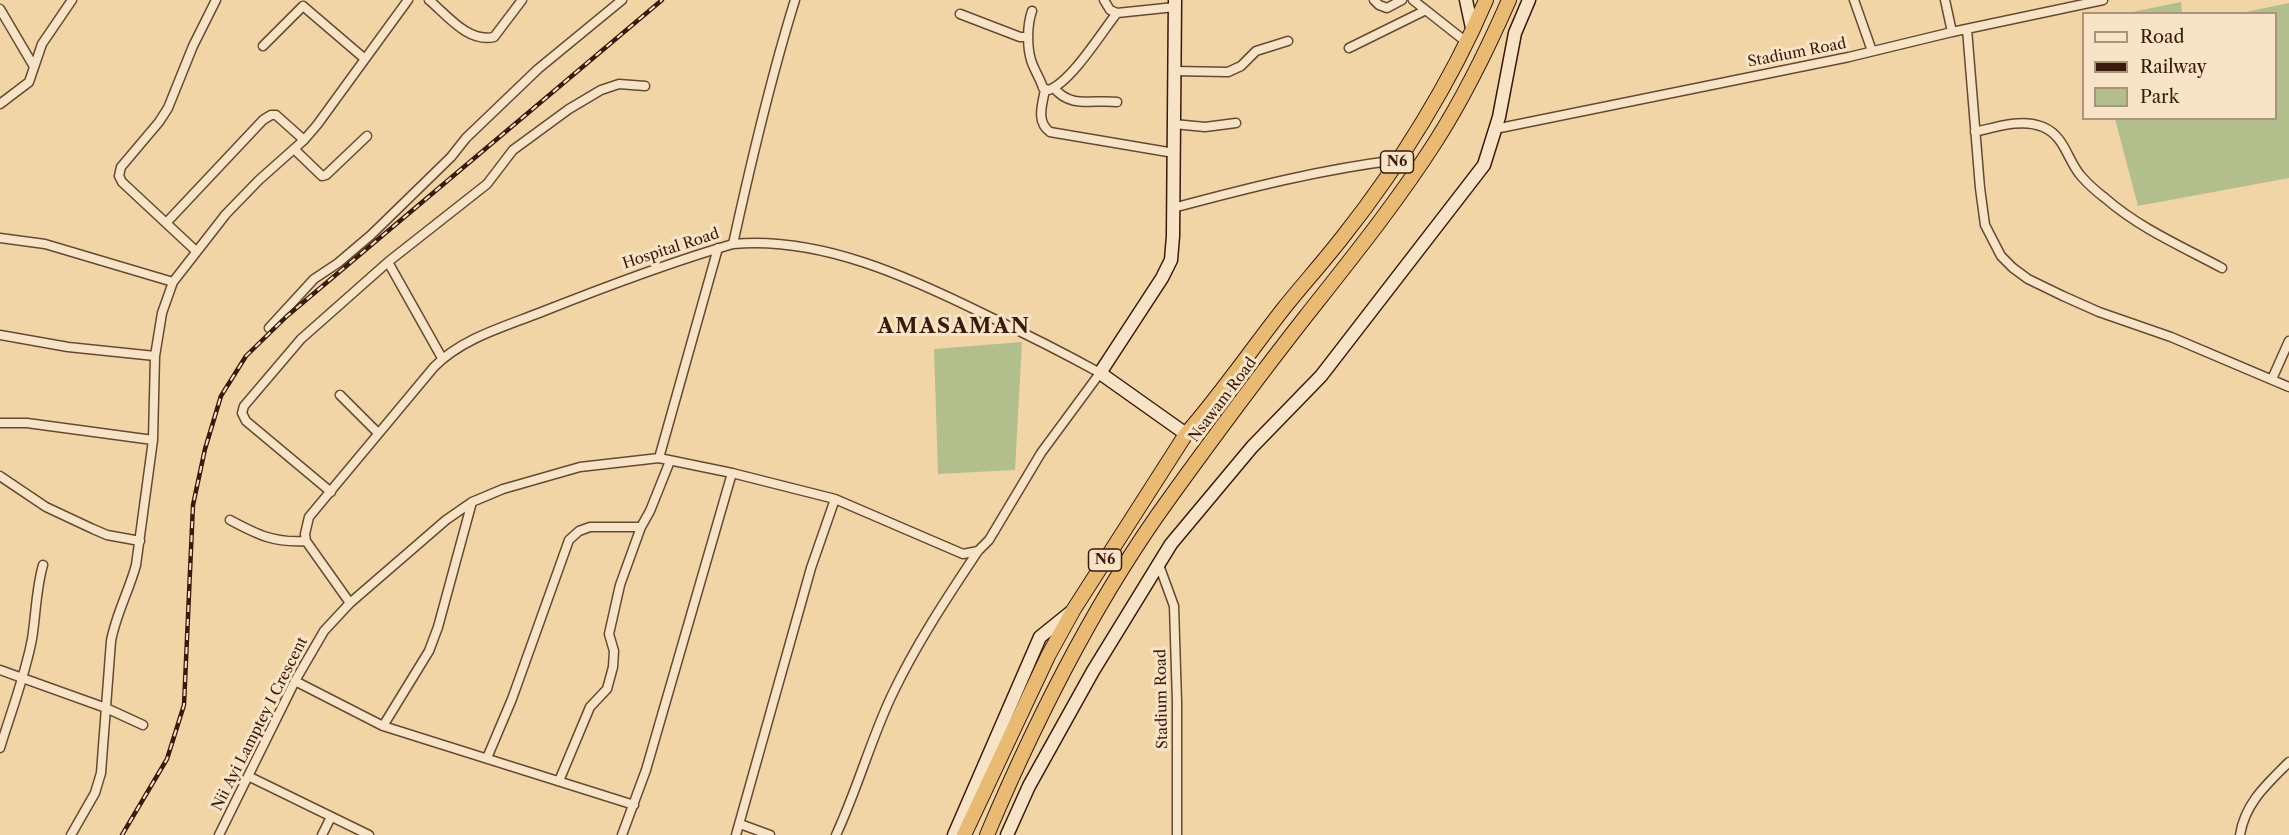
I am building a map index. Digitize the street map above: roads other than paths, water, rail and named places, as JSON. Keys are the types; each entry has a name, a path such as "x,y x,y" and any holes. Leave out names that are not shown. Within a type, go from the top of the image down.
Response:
{"highway":[{"name":"Nsawam Road","path":"964,835 1043,667 1074,609 1186,434 1284,308 1346,234 1398,160 1447,78 1486,0"},
{"name":"Nsawam Road","path":"987,835 1058,683 1117,578 1167,501 1371,233 1436,140 1475,72 1509,0"}],"main road":[{"path":"1466,0 1468,35"},
{"path":"1007,835 1029,786 1093,670 1172,544 1252,447 1321,376 1484,165 1496,129 1515,33 1528,0"},
{"path":"1100,373 1162,278 1171,260 1175,4"},
{"name":"Hospital Road","path":"1100,373 1186,434"},
{"path":"954,835 1040,637 1074,609"}],"street":[{"path":"0,104 29,82 33,65 54,24 72,0"},
{"path":"196,251 122,182 119,176 121,167 168,108 193,46 216,0"},
{"path":"71,835 99,782 114,622 132,582 140,541 153,440 155,356 162,313 173,282 226,214 304,140 408,0"},
{"path":"429,0 470,35 483,39 494,38 522,0"},
{"path":"269,328 314,279 338,263 371,235 451,157 466,138 538,69 622,0"},
{"path":"733,244 759,128 795,0"},
{"path":"1104,0 1110,10 1117,13 1175,4"},
{"path":"1374,0 1382,7 1389,8 1402,0"},
{"path":"1413,0 1424,11 1468,35"},
{"path":"1854,0 1872,51"},
{"path":"1946,0 1952,32"},
{"name":"Stadium Road","path":"1496,129 1872,51 2099,0"},
{"path":"263,46 303,6 307,7 365,59"},
{"path":"0,9 33,65"},
{"path":"1032,11 1028,37 1030,59 1050,89 1080,103 1105,100 1117,102"},
{"path":"1349,48 1424,11"},
{"path":"1117,13 1071,72 1050,89 1041,117 1043,126 1050,132 1174,153"},
{"path":"960,14 1020,37 1028,37"},
{"path":"1967,29 1985,225 2001,256 2028,279 2063,296 2171,337 2289,387"},
{"path":"1174,71 1228,72 1241,66 1256,51 1288,41"},
{"path":"331,492 246,421 242,413 244,406 301,339 388,262 487,184 513,150 569,109 601,90 619,84 645,86"},
{"path":"167,222 263,120 271,115 276,115 304,140"},
{"path":"1174,124 1205,127 1236,123"},
{"path":"1976,132 2004,125 2030,124 2054,133 2080,176 2105,199 2130,218 2222,268"},
{"path":"294,148 319,175 326,176 367,136"},
{"path":"1173,208 1266,183 1356,165 1398,160"},
{"path":"0,238 45,244 173,282"},
{"name":"Hospital Road","path":"306,541 305,534 309,517 442,358 475,339 572,299 733,244 749,243 837,254 918,281 1046,343 1100,373"},
{"path":"659,458 718,248"},
{"path":"388,262 442,358"},
{"path":"0,335 68,347 155,356"},
{"path":"2272,379 2289,341"},
{"path":"836,835 849,809 890,699 925,631 978,551 988,540 1041,453 1100,373"},
{"path":"340,395 378,434"},
{"path":"0,423 27,423 153,440"},
{"name":"Nii Ayi Lamptey I Crescent","path":"219,835 295,681 324,631 350,603 446,520 472,501 503,489 580,467 659,458 732,473 836,499 963,554 978,551"},
{"path":"559,781 590,707 607,689 613,659 609,634 620,585 641,527 650,511 670,461"},
{"path":"622,835 634,805 732,473"},
{"path":"0,476 46,507 93,529 107,535 140,541"},
{"path":"736,835 811,568 836,499"},
{"path":"383,726 429,651 438,627 472,501"},
{"path":"231,520 271,540 306,541 350,603"},
{"path":"487,758 512,699 569,540 579,531 590,527 641,527"},
{"path":"0,748 32,640 43,565"},
{"name":"Stadium Road","path":"1159,565 1174,606 1177,835"},
{"path":"0,670 106,708 142,724"},
{"path":"295,681 383,726 634,805"},
{"path":"2240,835 2242,820 2250,804 2288,764"},
{"path":"248,776 369,835"},
{"path":"322,835 331,817"},
{"path":"740,824 770,835"}],"railway":[{"path":"122,835 167,759 184,705 193,505 205,449 221,396 246,356 287,316 662,0"}],"district":[{"name":"AMASAMAN","path":"954,327"}]}
